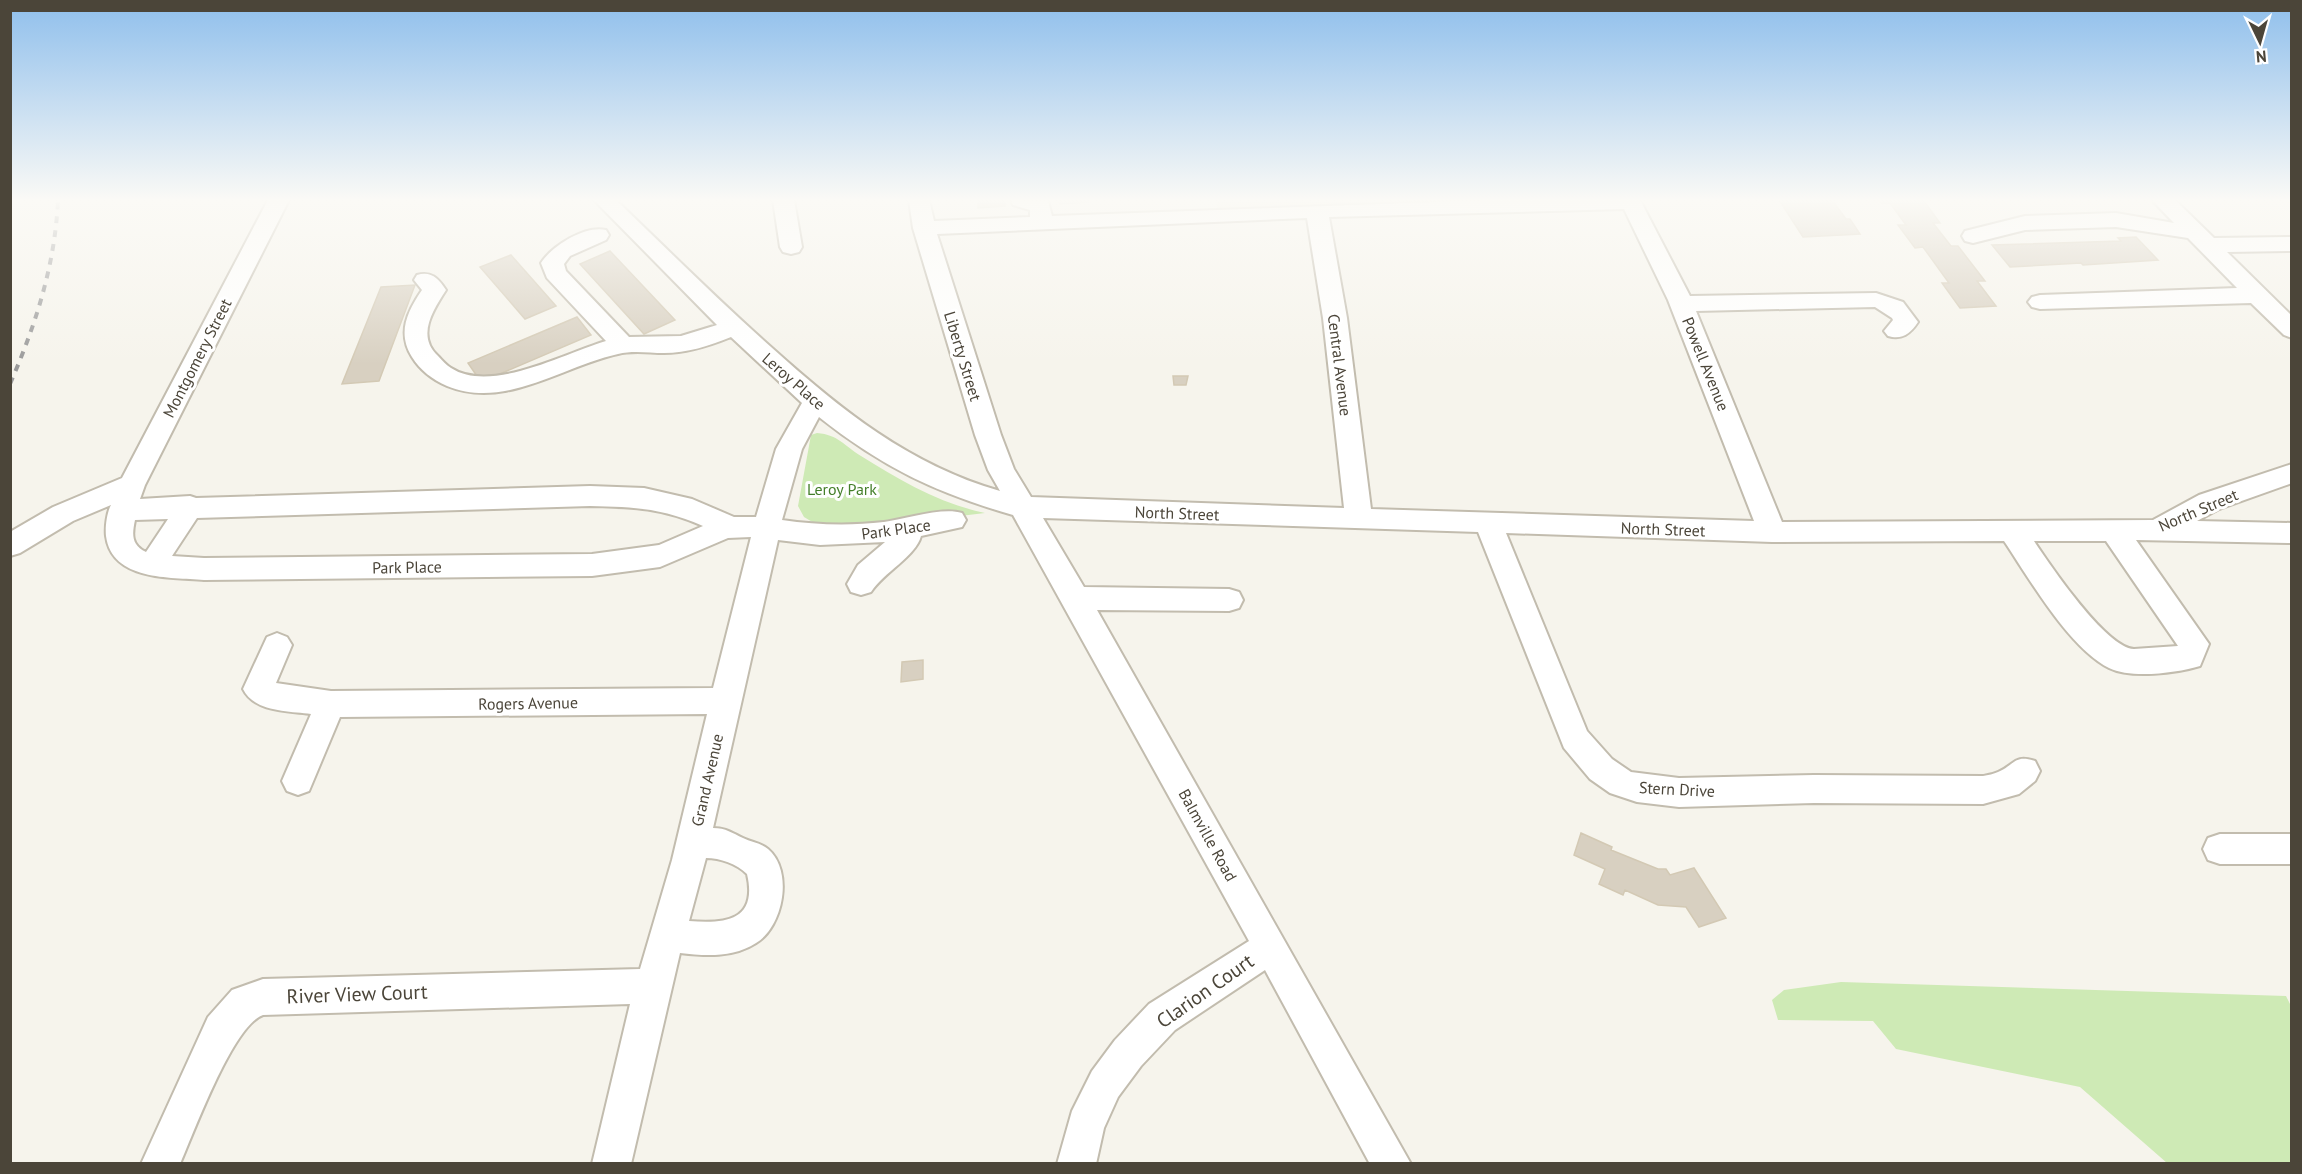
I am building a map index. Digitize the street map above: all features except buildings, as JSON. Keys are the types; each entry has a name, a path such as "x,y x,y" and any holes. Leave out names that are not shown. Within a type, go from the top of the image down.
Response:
{"street":[{"name":"Montgomery Street","path":"127,498 250,255"},
{"path":"559,255 552,262 555,273 622,345"},
{"name":"Leroy Place","path":"660,255 733,327 816,402 870,442 926,474 971,493 1022,507"},
{"name":"Liberty Street","path":"932,255 988,435 1001,470 1022,507"},
{"name":"Central Avenue","path":"1324,255 1335,318 1359,520"},
{"name":"Powell Avenue","path":"1658,255 1682,304 1772,532"},
{"path":"2217,255 2292,330"},
{"path":"425,280 434,290 418,311 414,330 420,352 433,369 453,381 474,385 512,381 622,345 680,344 704,339 733,327"},
{"path":"2040,302 2257,295"},
{"path":"1682,304 1876,300 1889,303 1901,311 1906,322 1896,331"},
{"name":"Grand Avenue","path":"611,1164 652,986 693,843 725,701 789,444 800,422 816,402"},
{"name":"North Street","path":"1022,507 1772,532 2157,530 2209,502 2292,473"},
{"name":"Park Place","path":"731,527 682,506 644,498 590,495 190,506 127,498 118,528 118,543 126,554 152,565 204,569 592,565 667,554 731,527 767,527 821,535 907,530 952,520"},
{"path":"2231,496 2243,508 2249,532"},
{"path":"10,546 63,514 127,498"},
{"path":"152,565 190,506"},
{"path":"667,554 682,506"},
{"name":"Balmville Road","path":"1022,507 1076,598 1392,1164"},
{"name":"Stern Drive","path":"1488,523 1575,739 1597,766 1621,783 1644,790 1690,792 1791,789 1983,790 2008,784 2024,771"},
{"path":"861,584 868,573 907,539 907,530"},
{"path":"2012,531 2079,624 2122,661 2189,657 2194,644 2113,530"},
{"path":"2157,530 2292,533"},
{"path":"1076,598 1229,600"},
{"name":"Rogers Avenue","path":"277,645 258,689 274,697 331,704 725,701"},
{"path":"298,781 331,704"},
{"path":"667,935 716,939 740,935 756,923 764,907 766,891 764,873 756,860 729,849 723,843 693,843"},
{"path":"2220,849 2292,849"},
{"name":"Clarion Court","path":"1076,1164 1086,1125 1105,1084 1128,1053 1162,1017 1270,947"},
{"name":"River View Court","path":"160,1164 221,1030 245,1003 263,997 652,986"}],"green space":[{"name":"Leroy Park","path":"817,433 836,438 875,465 921,490 952,504 985,513 894,524 819,526 804,517 798,506 811,435"},
{"path":"1841,982 2286,996 2292,1008 2291,1163 2167,1163 2080,1087 1896,1049 1873,1021 1778,1020 1772,1000 1784,990"}],"railway":[{"path":"10,384 36,317 52,255"}]}
